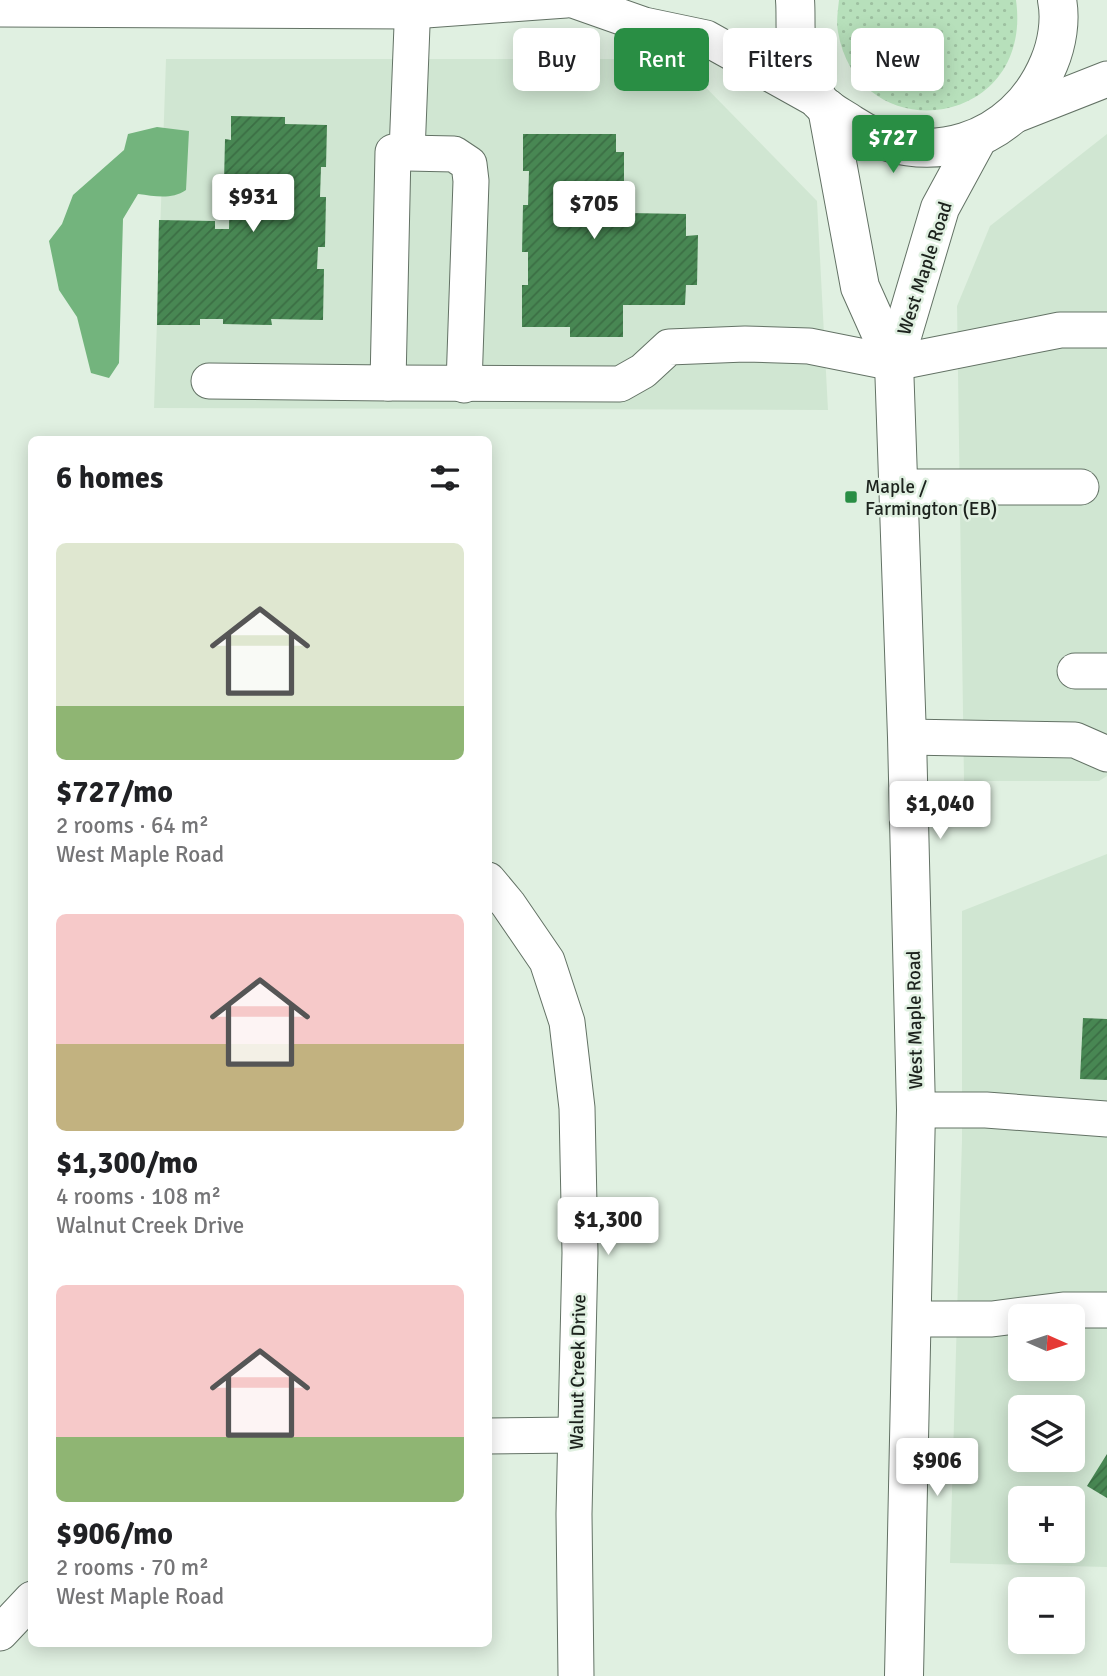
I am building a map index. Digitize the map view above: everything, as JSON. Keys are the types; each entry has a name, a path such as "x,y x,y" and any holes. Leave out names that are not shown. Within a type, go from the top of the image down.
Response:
{"main road":[{"name":"West Maple Road","path":"796,0 796,40 823,104 860,287 894,363"},
{"path":"823,104 867,135 904,147 942,148 978,138 1013,116 1040,85 1055,47 1059,7 1057,0"},
{"name":"West Maple Road","path":"904,1676 916,1110 894,363 940,208 978,138"}],"street":[{"path":"0,9 413,6 566,0"},
{"path":"573,0 644,25 706,38 823,104"},
{"path":"407,153 413,6"},
{"path":"1013,116 1107,79"},
{"path":"388,383 393,152 454,154 469,164 471,181 464,385"},
{"path":"209,381 464,385 620,384 642,371 669,347 745,344 809,346 894,363 1060,330 1107,330"},
{"path":"899,487 1081,487"},
{"path":"907,737 1075,740 1106,752"},
{"name":"Walnut Creek Drive","path":"492,885 547,961 567,1022 577,1108 580,1253 575,1435 576,1676"},
{"path":"916,1110 986,1111 1107,1119"},
{"path":"912,1319 992,1319 1063,1310 1107,1310"},
{"path":"492,1436 575,1435"},
{"path":"0,1633 28,1603"}],"shaded area":[{"path":"839,0 1016,0 1014,43 999,76 973,98 942,109 908,109 877,96 872,91 944,91 944,28 851,28 851,67 838,32"},
{"path":"166,59 513,59 513,91 600,91 600,59 614,59 614,91 709,91 817,201 828,410 154,408"},
{"path":"157,127 189,131 186,190 169,196 138,194 123,219 119,363 109,378 91,373 77,317 59,290 49,241 62,224 73,195 124,150 128,134"},
{"path":"1107,134 1107,776 1099,781 964,781 957,306 990,226"},
{"path":"1107,854 1107,1567 950,1563 962,1140 962,911"}],"building":[{"path":"231,116 285,117 285,124 327,125 326,167 321,167 320,197 326,197 325,247 318,247 317,269 324,269 323,320 271,319 272,325 223,324 223,319 200,319 200,325 157,325 159,220 215,221 215,229 229,229 230,182 224,182 225,139 231,140"},
{"path":"523,134 616,134 616,152 624,152 624,191 615,191 616,222 628,223 628,213 686,214 686,236 698,235 697,285 686,285 685,305 623,305 623,337 570,337 570,327 522,327 522,285 528,285 528,252 522,252 523,205 528,205 529,171 523,171"},
{"path":"1083,1018 1107,1019 1107,1080 1080,1079"},
{"path":"1107,1454 1107,1498 1087,1486"}],"place":[{"name":"Maple / Farmington (EB)","path":"851,497"}]}
